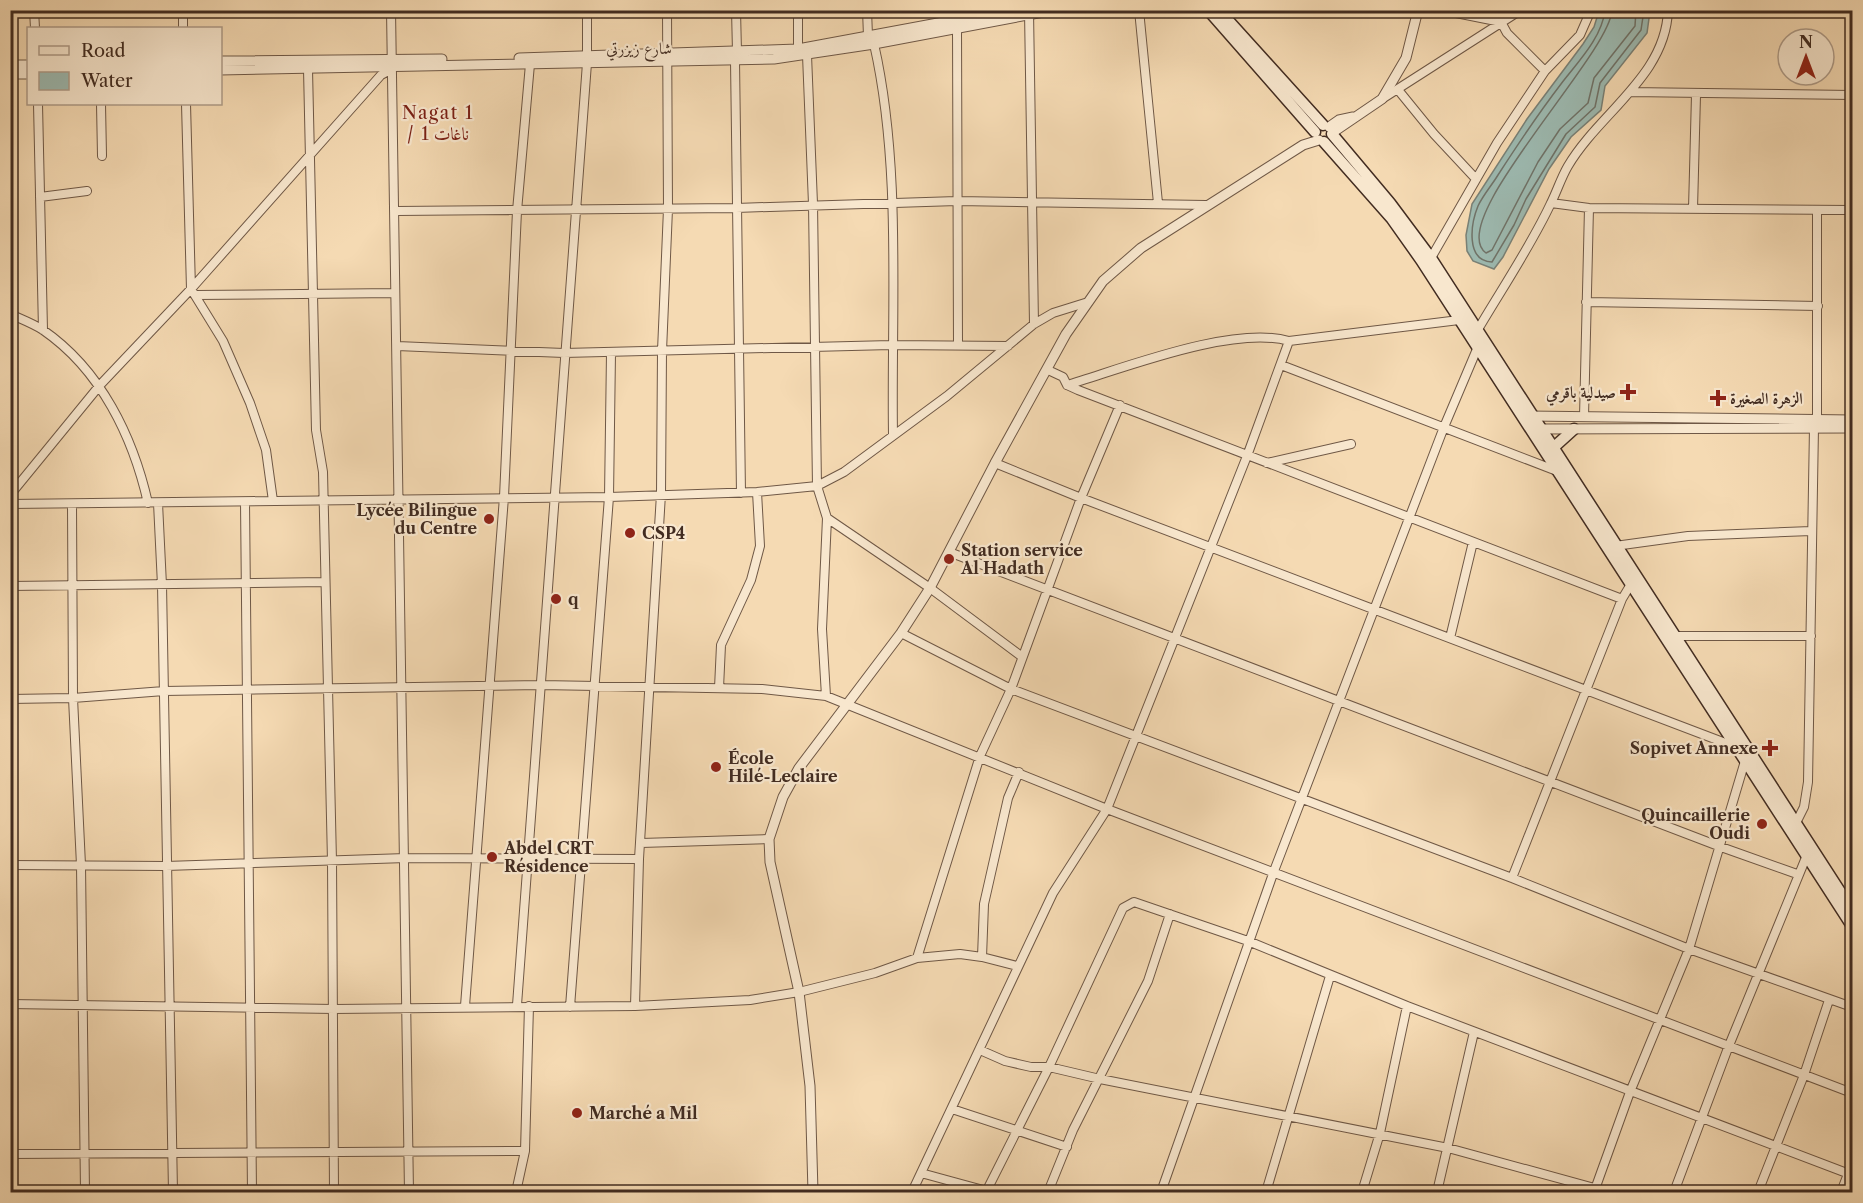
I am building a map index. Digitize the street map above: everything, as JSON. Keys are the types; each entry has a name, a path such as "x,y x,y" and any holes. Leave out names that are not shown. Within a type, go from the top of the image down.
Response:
{"main road":[{"path":"1208,10 1390,203 1431,258 1528,416 1559,472 1852,926"},
{"path":"1220,10 1392,219 1477,350 1528,416"},
{"path":"1535,429 1553,448 1852,910"},
{"path":"1553,448 1575,429"}],"street":[{"path":"34,10 35,27"},
{"path":"183,10 183,27"},
{"path":"391,10 406,858 409,1192"},
{"path":"517,1005 587,60 587,10"},
{"path":"635,1006 639,859 661,494 662,351 668,209 667,10"},
{"path":"736,10 736,208 741,493"},
{"path":"798,10 798,49"},
{"path":"867,10 884,106 892,202 893,435"},
{"path":"950,10 953,24 958,345"},
{"name":"شارع زيزرتي","path":"953,24 1008,10"},
{"name":"شارع زيزرتي","path":"222,70 807,55 953,24 1053,10"},
{"path":"1139,10 1158,203"},
{"path":"1382,99 1406,58 1418,10"},
{"path":"1441,10 1501,22"},
{"path":"813,1192 810,1086 799,992 770,862 769,839 776,814 792,779 901,633 930,588 995,463 1085,303 1119,266 1206,205 1323,133 1399,91 1521,10"},
{"path":"1431,258 1476,179 1545,71 1580,35 1592,10"},
{"path":"1477,331 1551,203 1569,165 1591,133 1630,92 1660,49 1668,10"},
{"path":"1029,13 1034,324"},
{"path":"1501,22 1507,33 1545,71"},
{"name":"شارع زيزرتي","path":"736,57 871,40"},
{"path":"807,55 813,204 817,486 827,518 822,629 826,696"},
{"name":"شارع زيزرتي","path":"222,61 530,64 587,60"},
{"path":"10,65 27,64"},
{"path":"10,495 100,385 194,292 310,155 392,64"},
{"path":"465,1006 504,497 517,211 530,64"},
{"path":"308,69 315,294 316,430 323,472 332,861 334,1192"},
{"path":"10,74 27,74"},
{"path":"1399,91 1434,134 1476,179"},
{"path":"1630,92 1696,95 1852,95"},
{"path":"1693,209 1696,95"},
{"path":"38,105 43,330"},
{"path":"101,105 102,156"},
{"path":"186,105 194,292 223,341 250,403 266,450 273,501"},
{"path":"40,197 87,191"},
{"path":"396,211 736,208 957,201 1206,205"},
{"path":"1551,203 1589,208 1852,210"},
{"path":"1584,417 1589,208"},
{"path":"1796,823 1804,807 1808,782 1811,531 1818,306 1816,211"},
{"path":"194,292 395,293"},
{"path":"1586,302 1818,306"},
{"path":"10,504 609,497 741,493 817,486 844,472 947,396 1034,324 1053,313 1085,303"},
{"path":"10,314 43,330 100,385 129,441 148,503"},
{"path":"1067,385 1226,339 1275,337 1289,340 1459,320"},
{"path":"912,1192 1053,893 1107,809 1139,735 1247,456 1289,340"},
{"path":"397,346 512,352 611,353 891,345 1008,346"},
{"path":"1161,1192 1274,871 1444,427 1477,350"},
{"path":"570,1007 609,497 611,353"},
{"path":"1281,365 1559,472"},
{"path":"1048,370 1063,377 1067,385 1266,464 1622,599"},
{"path":"917,958 980,756 1011,688 1081,498 1120,405"},
{"path":"1528,416 1815,424 1852,428"},
{"path":"1535,429 1815,424 1852,420"},
{"path":"1266,464 1351,444"},
{"path":"995,463 1081,498 1736,747"},
{"path":"719,688 722,645 751,580 760,546 757,492"},
{"path":"245,502 245,689 252,1192"},
{"path":"158,503 162,585 173,1192"},
{"path":"72,505 73,698 81,865 85,1192"},
{"path":"827,518 930,588 1021,656"},
{"path":"1615,546 1688,536 1811,531"},
{"path":"1450,638 1473,542"},
{"path":"949,552 1047,587 1340,702 1797,874"},
{"path":"10,586 325,582"},
{"path":"1512,878 1622,599 1631,584"},
{"path":"901,633 1011,688 1512,878 1689,949 1852,1007"},
{"path":"1674,636 1811,636"},
{"path":"10,699 73,698 164,691 541,685 762,689 826,696 1107,809 1274,871 1728,1048 1852,1093"},
{"path":"1595,1190 1630,1092 1689,949 1745,761"},
{"path":"982,957 984,904 1008,798 1019,772"},
{"path":"641,843 769,839"},
{"path":"1674,1192 1728,1048 1797,874 1807,855"},
{"path":"10,865 166,866 406,858 639,859"},
{"path":"921,1173 987,1192 1049,1067 1123,908 1134,902 1248,941 1330,976 1474,1032 1850,1174 1841,1192"},
{"path":"1048,1192 1066,1147 1148,981 1170,914"},
{"path":"10,1004 82,1003 334,1009 517,1005 635,1006 750,1000 799,992 876,973 917,958 960,954 1017,966"},
{"path":"1266,1192 1330,976"},
{"path":"1758,1192 1774,1146 1804,1075 1829,1000"},
{"path":"516,1192 525,1152 529,1006"},
{"path":"1362,1192 1380,1134 1407,1006"},
{"path":"1437,1192 1474,1032"},
{"path":"980,1050 1005,1061 1031,1067 1049,1067 1100,1080 1448,1148 1595,1190 1610,1192"},
{"path":"952,1109 1066,1147"},
{"path":"10,1154 525,1152"}],"water":[{"path":"1599,11 1650,11 1647,33 1605,86 1601,110 1571,137 1549,169 1503,257 1494,269 1473,261 1467,251 1466,235 1472,204 1527,119 1583,44 1594,27"}],"place":[{"name":"صيدلية باقرمي","path":"1628,392"},
{"name":"الزهرة الصغيرة","path":"1718,398"},
{"name":"Lycée Bilingue du Centre","path":"489,519"},
{"name":"CSP4","path":"630,533"},
{"name":"Station service Al Hadath","path":"949,559"},
{"name":"q","path":"556,599"},
{"name":"Sopivet Annexe","path":"1770,748"},
{"name":"École Hilé-Leclaire","path":"716,767"},
{"name":"Quincaillerie Oudi","path":"1762,824"},
{"name":"Abdel CRT Résidence","path":"492,857"},
{"name":"Marché a Mil","path":"577,1113"}],"district":[{"name":"Nagat 1 / ناغات 1","path":"438,123"}]}
